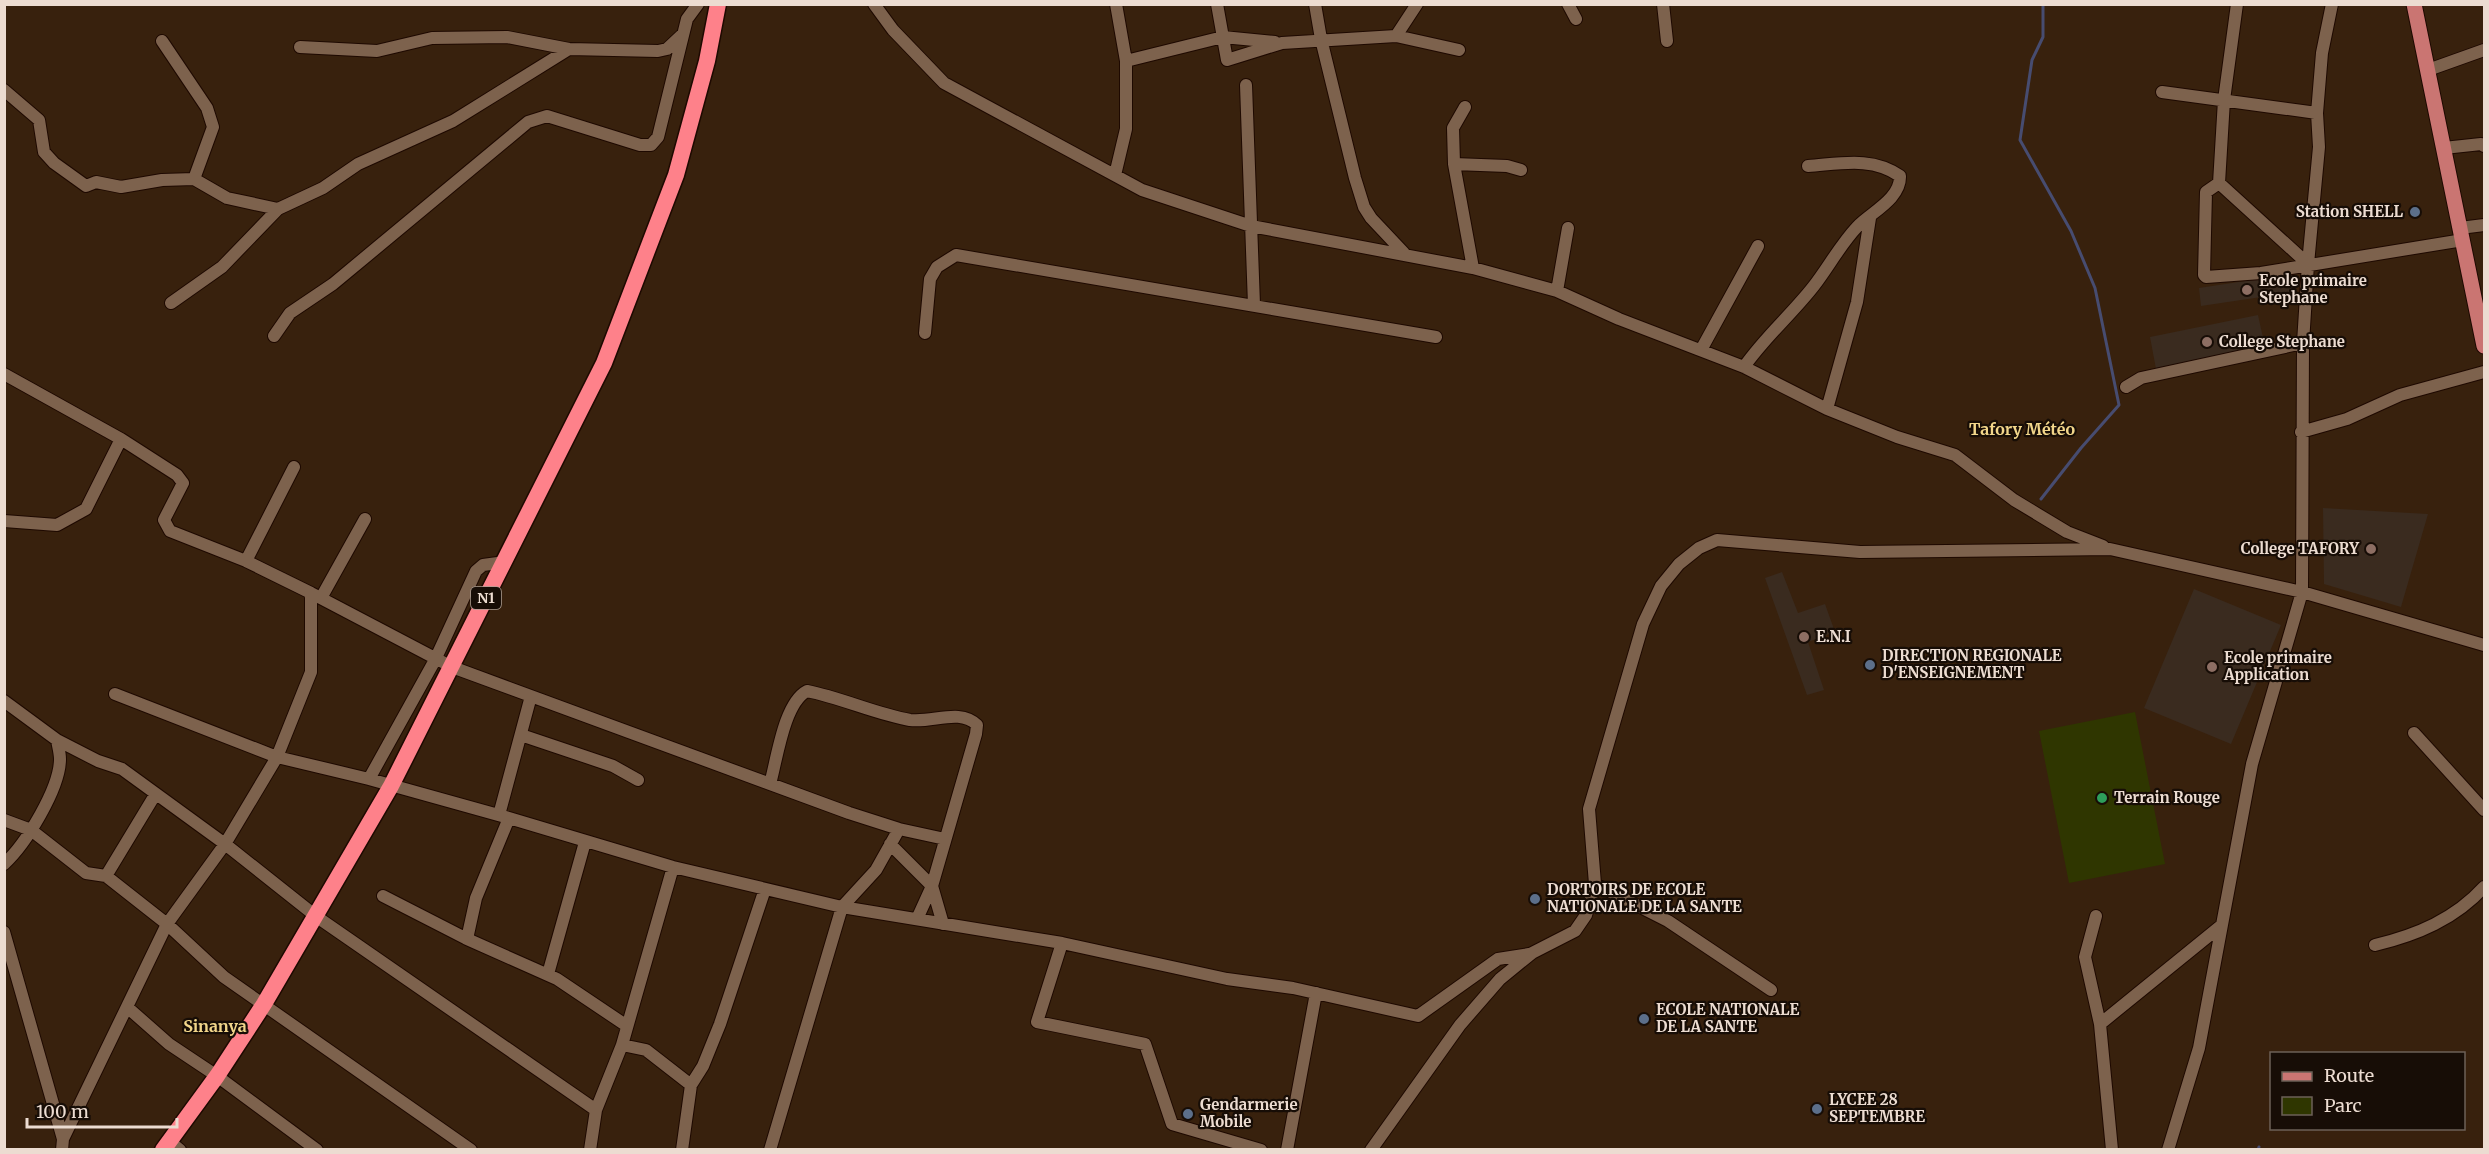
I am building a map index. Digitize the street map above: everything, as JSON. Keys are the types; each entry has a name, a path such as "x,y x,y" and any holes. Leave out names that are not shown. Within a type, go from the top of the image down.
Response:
{"highway":[{"name":"N1","path":"171,1147 264,1004 392,786 604,363 676,175 707,61 718,4"}],"main road":[{"path":"2414,4 2484,346"}],"street":[{"path":"274,336 290,313 333,284 528,122 547,116 640,145 651,145 658,137 687,19 698,4"},
{"path":"874,4 893,30 944,84 1142,190 1251,226 1473,267 1557,291 1744,367 1827,409 1897,437 1956,455 2014,500 2067,532 2110,549 2302,592 2484,645"},
{"path":"1115,175 1126,129 1126,61 1116,4"},
{"path":"1217,4 1227,60 1282,43 1321,39 1396,36 1460,50"},
{"path":"1315,4 1321,39 1364,207 1404,254"},
{"path":"1396,36 1417,4"},
{"path":"1568,4 1575,19"},
{"path":"1663,4 1667,41"},
{"path":"2219,183 2224,100 2236,4"},
{"path":"2168,1149 2199,1048 2252,764 2302,592 2303,343 2319,147 2317,113 2322,53 2332,4"},
{"path":"300,47 377,51 432,38 507,37 569,49 658,51 667,49 684,33"},
{"path":"1126,61 1223,37 1282,43"},
{"path":"162,41 207,108 213,127 194,178"},
{"path":"171,303 222,267 278,209 323,188 358,164 453,121 569,49"},
{"path":"667,49 678,56"},
{"path":"2428,70 2484,50"},
{"path":"1246,85 1254,305"},
{"path":"4,90 39,120 44,152 54,163 86,186 96,182 121,187 162,180 194,178 228,198 278,209"},
{"path":"2162,92 2317,113"},
{"path":"1465,107 1453,128 1454,164 1473,267"},
{"path":"2444,148 2481,144 2484,146"},
{"path":"1744,367 1761,344 1779,328 1814,286 1858,226 1881,209 1900,183 1899,176 1889,168 1862,162 1808,166"},
{"path":"1454,164 1507,166 1521,170"},
{"path":"2219,183 2308,264"},
{"path":"2219,183 2206,192 2203,258 2206,277 2261,273 2461,234 2484,225"},
{"path":"1827,409 1857,302 1870,218"},
{"path":"1557,291 1568,228"},
{"path":"1701,350 1758,246"},
{"path":"925,333 930,279 937,267 956,255 1436,337"},
{"path":"2126,387 2142,378 2303,343"},
{"path":"2301,432 2347,419 2400,395 2484,372"},
{"path":"4,374 121,439 177,475 183,483 164,520 170,531 246,561 452,667 849,813 899,829 945,838"},
{"path":"4,521 57,525 86,509 121,439"},
{"path":"246,561 294,467"},
{"path":"63,1144 167,924 225,844 276,757 311,672 316,595 365,519"},
{"path":"1371,1149 1460,1025 1500,979 1532,953 1575,932 1586,915 1594,884 1589,809 1643,624 1661,586 1679,564 1699,548 1717,540 1860,552 2110,549"},
{"path":"369,779 435,660 476,571 483,565 505,562"},
{"path":"770,784 789,713 799,695 807,691 911,720 938,720 960,716 969,718 976,725 976,734 932,885 917,919"},
{"path":"115,694 276,757 369,779 673,867 842,907 1062,943 1227,979 1316,993 1418,1016 1498,959 1532,953"},
{"path":"466,939 476,898 504,817 531,696"},
{"path":"4,701 57,740 98,762 122,769 225,844 316,917 596,1110"},
{"path":"2414,733 2484,810"},
{"path":"521,735 613,766 638,780"},
{"path":"4,864 15,855 45,810 60,760 57,740"},
{"path":"106,876 155,795"},
{"path":"4,820 31,830 86,873 106,876 167,924 224,977 471,1149"},
{"path":"770,1149 842,907 876,870 899,829"},
{"path":"548,974 585,842"},
{"path":"890,844 932,885 943,924"},
{"path":"590,1149 596,1110 622,1045 673,867"},
{"path":"1594,884 1668,921 1770,990"},
{"path":"2375,945 2406,938 2443,921 2462,909 2484,887"},
{"path":"682,1149 691,1085 703,1066 720,1024 765,889"},
{"path":"383,896 466,939 548,974 627,1026"},
{"path":"2097,916 2085,957 2100,1024 2112,1149"},
{"path":"2100,1024 2222,925"},
{"path":"4,932 63,1144"},
{"path":"1062,943 1037,1022 1145,1044 1172,1124 1261,1149"},
{"path":"1287,1149 1316,993"},
{"path":"127,1007 169,1044 317,1149"},
{"path":"622,1045 646,1050 691,1085"}],"shaded area":[{"name":"Ecole primaire Stephane","path":"2292,274 2295,292 2201,306 2199,288"},
{"name":"College Stephane","path":"2258,315 2265,347 2156,369 2150,337"},
{"name":"College TAFORY","path":"2323,508 2428,514 2401,607 2324,584"},
{"name":"E.N.I","path":"1782,572 1798,613 1825,604 1835,632 1808,642 1824,690 1807,695 1765,578"},
{"name":"Ecole primaire Application","path":"2194,589 2281,625 2231,744 2144,708"}],"green space":[{"name":"Terrain Rouge","path":"2135,712 2165,864 2069,883 2039,731"}],"waterway":[{"path":"2041,499 2119,405 2095,288 2071,231 2020,140 2032,60 2043,37 2043,4"}],"place":[{"name":"Station SHELL","path":"2415,212"},
{"name":"Ecole primaire Stephane","path":"2247,290"},
{"name":"College Stephane","path":"2207,342"},
{"name":"College TAFORY","path":"2371,549"},
{"name":"E.N.I","path":"1804,637"},
{"name":"DIRECTION REGIONALE D'ENSEIGNEMENT","path":"1870,665"},
{"name":"Ecole primaire Application","path":"2212,667"},
{"name":"Terrain Rouge","path":"2102,798"},
{"name":"DORTOIRS DE ECOLE NATIONALE DE LA SANTE","path":"1535,899"},
{"name":"ECOLE NATIONALE DE LA SANTE","path":"1644,1019"},
{"name":"LYCEE 28 SEPTEMBRE","path":"1817,1109"},
{"name":"Gendarmerie Mobile","path":"1188,1114"}],"district":[{"name":"Tafory Météo","path":"2022,429"},
{"name":"Sinanya","path":"215,1026"}]}
